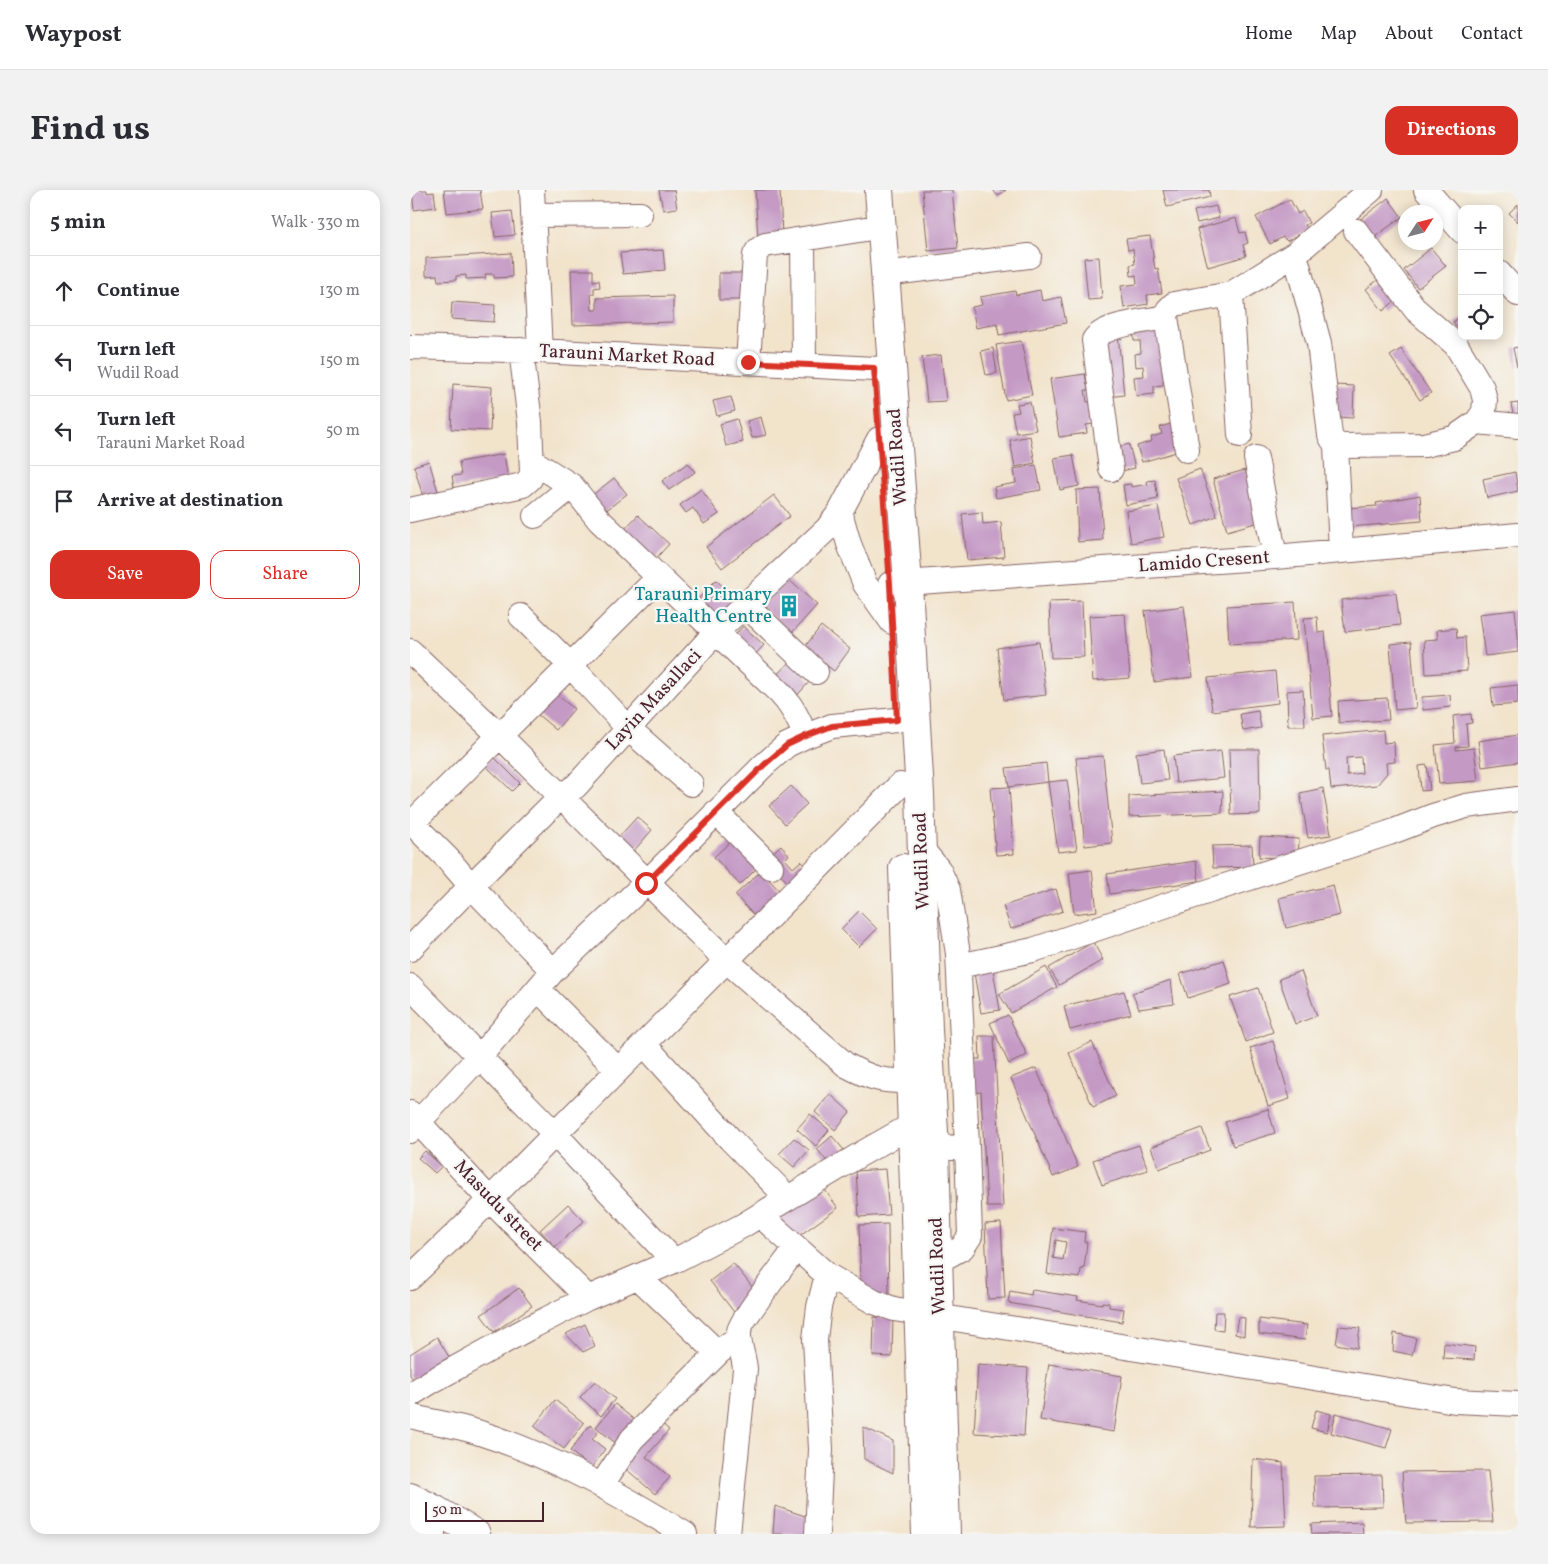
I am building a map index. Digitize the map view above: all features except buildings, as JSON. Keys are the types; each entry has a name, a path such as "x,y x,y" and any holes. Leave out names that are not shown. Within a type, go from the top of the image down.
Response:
{"main road":[{"name":"Wudil Road","path":"862,190 865,229 883,368 921,848 927,1014 935,1148 938,1261 929,1315 926,1534"},
{"name":"Wudil Road","path":"879,190 884,274 883,368 879,439 899,584 892,622 900,785 909,1081 946,1534"},
{"path":"410,1496 476,1534"},
{"path":"410,1523 431,1534"}],"street":[{"path":"410,510 523,484 530,479 532,472 530,351 532,190"},
{"path":"1187,450 1166,317 1168,310 1174,304 1231,294 1295,254 1371,190"},
{"path":"1426,190 1458,226"},
{"path":"533,215 640,214"},
{"path":"748,362 755,255 758,250 765,245 865,229"},
{"path":"1295,254 1318,343 1332,441 1336,444 1424,445 1454,438 1477,422 1484,412 1485,400 1482,388 1456,345 1416,310 1356,231"},
{"path":"803,239 804,365"},
{"path":"884,274 1029,256"},
{"path":"1503,277 1518,294"},
{"path":"1231,294 1240,435"},
{"path":"1111,469 1094,340 1097,334 1107,329 1166,317"},
{"name":"Tarauni Market Road","path":"410,347 883,368"},
{"path":"1477,422 1518,426"},
{"name":"Layin Masallaci","path":"410,949 470,886 560,797 576,786 717,631 827,529 840,512 879,439"},
{"path":"1336,444 1341,551"},
{"path":"1256,458 1275,557"},
{"path":"532,461 572,486 599,520 788,701 806,736"},
{"path":"535,516 572,486"},
{"path":"840,512 849,544 865,584 892,622"},
{"name":"Lamido Cresent","path":"899,584 1275,557 1518,535"},
{"path":"618,1070 448,859 411,823 658,578"},
{"path":"746,605 816,672"},
{"path":"521,616 570,665 628,728 691,784"},
{"path":"410,651 500,735 646,883 727,961 846,1065 868,1077 888,1081 909,1081"},
{"path":"413,1121 480,1056 546,980 764,765 787,745 832,726 897,720"},
{"path":"410,1278 490,1200 900,785"},
{"path":"958,966 1033,950 1466,806 1518,799"},
{"path":"716,812 771,868"},
{"path":"921,848 939,870 948,890 958,954 967,1146 970,1236 962,1248 938,1261"},
{"path":"410,986 480,1056 674,1260"},
{"path":"927,1014 960,1013"},
{"path":"644,1044 730,1139 788,1198"},
{"name":"Masudu street","path":"413,1121 588,1298"},
{"path":"410,1395 527,1329 588,1298 638,1277 742,1226 912,1125"},
{"path":"935,1148 967,1146"},
{"path":"760,1215 827,1275 874,1302 894,1309 1455,1401 1518,1404"},
{"path":"728,1534 744,1369 739,1329 796,1248"},
{"path":"817,1534 821,1449 815,1339 819,1306 827,1275"},
{"path":"638,1277 718,1353"},
{"path":"601,1486 632,1439 718,1353 740,1335"},
{"path":"410,1416 481,1433 555,1462 631,1501 685,1534"}],"place":[{"name":"Tarauni Primary Health Centre","path":"789,606"}],"route":[{"path":"646,883 764,765 787,745 832,726 897,720 890,584 874,368 748,362"}]}
